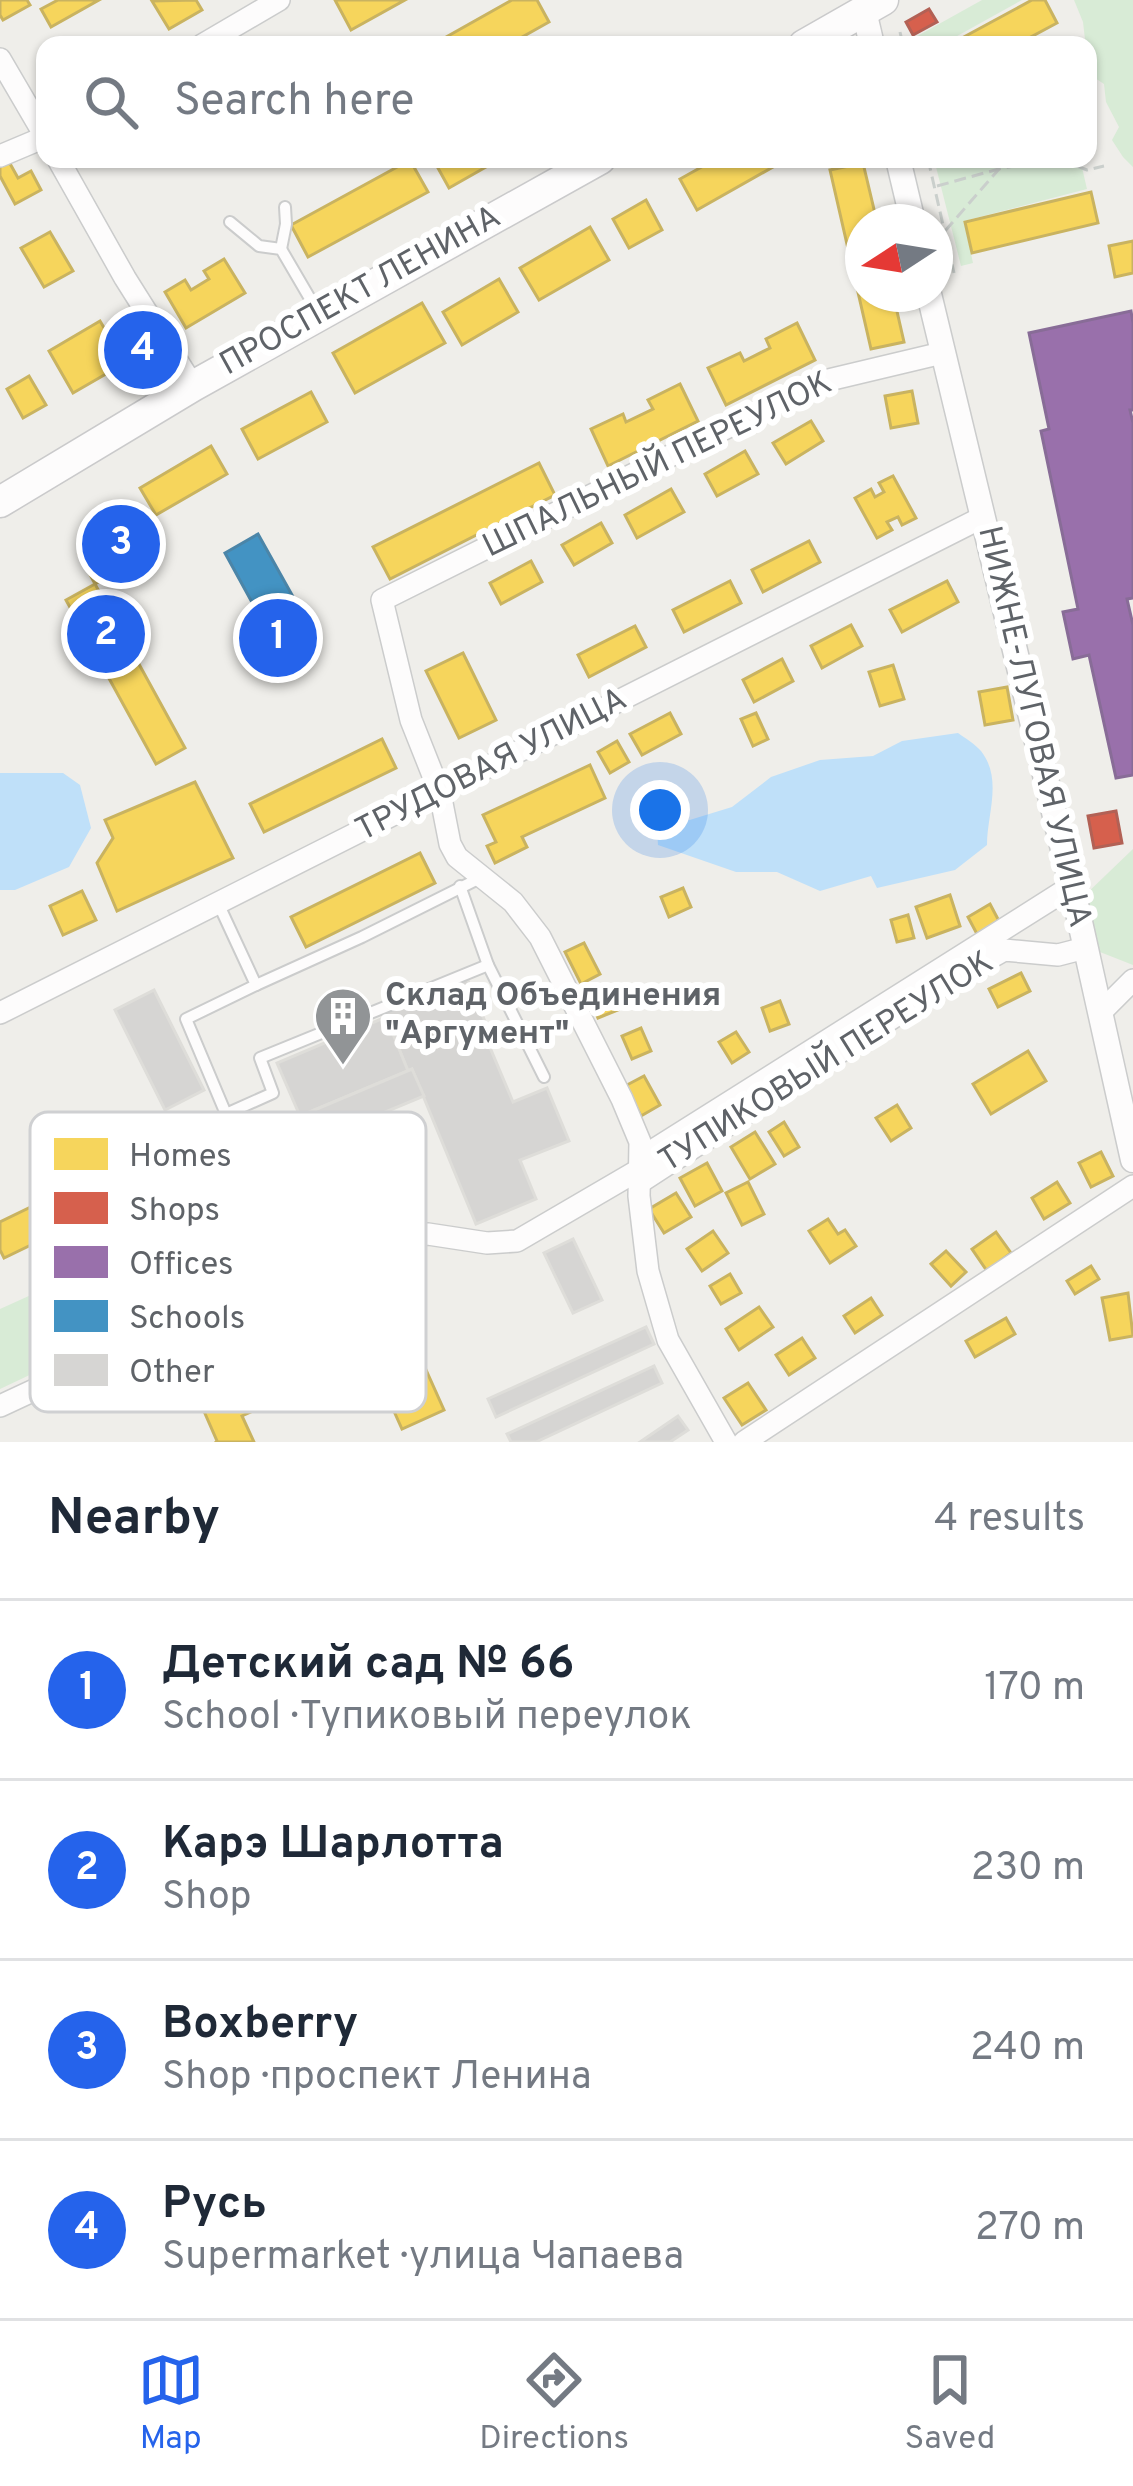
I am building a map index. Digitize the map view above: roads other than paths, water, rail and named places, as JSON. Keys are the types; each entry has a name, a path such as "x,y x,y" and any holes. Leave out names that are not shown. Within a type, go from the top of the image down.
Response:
{"main road":[{"path":"820,36 874,5"},
{"name":"ПРОСПЕКТ ЛЕНИНА","path":"0,502 194,386 584,168"}],"street":[{"path":"217,36 279,0"},
{"path":"872,36 874,5"},
{"path":"0,59 36,121"},
{"path":"0,156 36,140"},
{"path":"63,168 194,386"},
{"path":"900,168 909,204"},
{"name":"НИЖНЕ-ЛУГОВАЯ УЛИЦА","path":"933,312 1133,1160"},
{"name":"ШПАЛЬНЫЙ ПЕРЕУЛОК","path":"382,600 816,382 942,353"},
{"name":"ТРУДОВАЯ УЛИЦА","path":"0,1013 983,517"},
{"name":"ТУПИКОВЫЙ ПЕРЕУЛОК","path":"382,600 411,720 440,793 450,844 457,857 513,902 540,937 640,1142 639,1196 648,1271 668,1340 726,1442"},
{"name":"ТУПИКОВЫЙ ПЕРЕУЛОК","path":"642,1169 1072,886"},
{"name":"ТУПИКОВЫЙ ПЕРЕУЛОК","path":"642,1169 1004,950 1058,955 1085,948"},
{"path":"1100,1013 1133,980"},
{"path":"426,1234 488,1243 517,1240 642,1169"},
{"path":"744,1442 1133,1186"},
{"path":"0,1406 30,1392"}],"lane":[{"path":"285,207 281,249 320,316"},
{"path":"230,222 259,246 281,249"},
{"path":"225,1112 185,1019 483,877"},
{"path":"460,886 488,965 544,1077"},
{"path":"218,903 256,986"},
{"path":"231,1112 273,1094 260,1058 488,965"}],"water":[{"path":"958,733 981,751 993,785 987,845 955,870 877,888 871,876 820,891 777,872 736,872 658,845 657,830 732,807 771,777 820,760 873,756 902,741"},
{"path":"0,773 63,773 80,785 91,828 69,867 15,890 0,890"}],"place":[{"name":"Русь","path":"143,350"},
{"name":"Boxberry","path":"121,544"},
{"name":"Карэ Шарлотта","path":"106,634"},
{"name":"Детский сад № 66","path":"278,638"},
{"name":"Склад Объединения \"Аргумент\"","path":"343,1067"}]}
